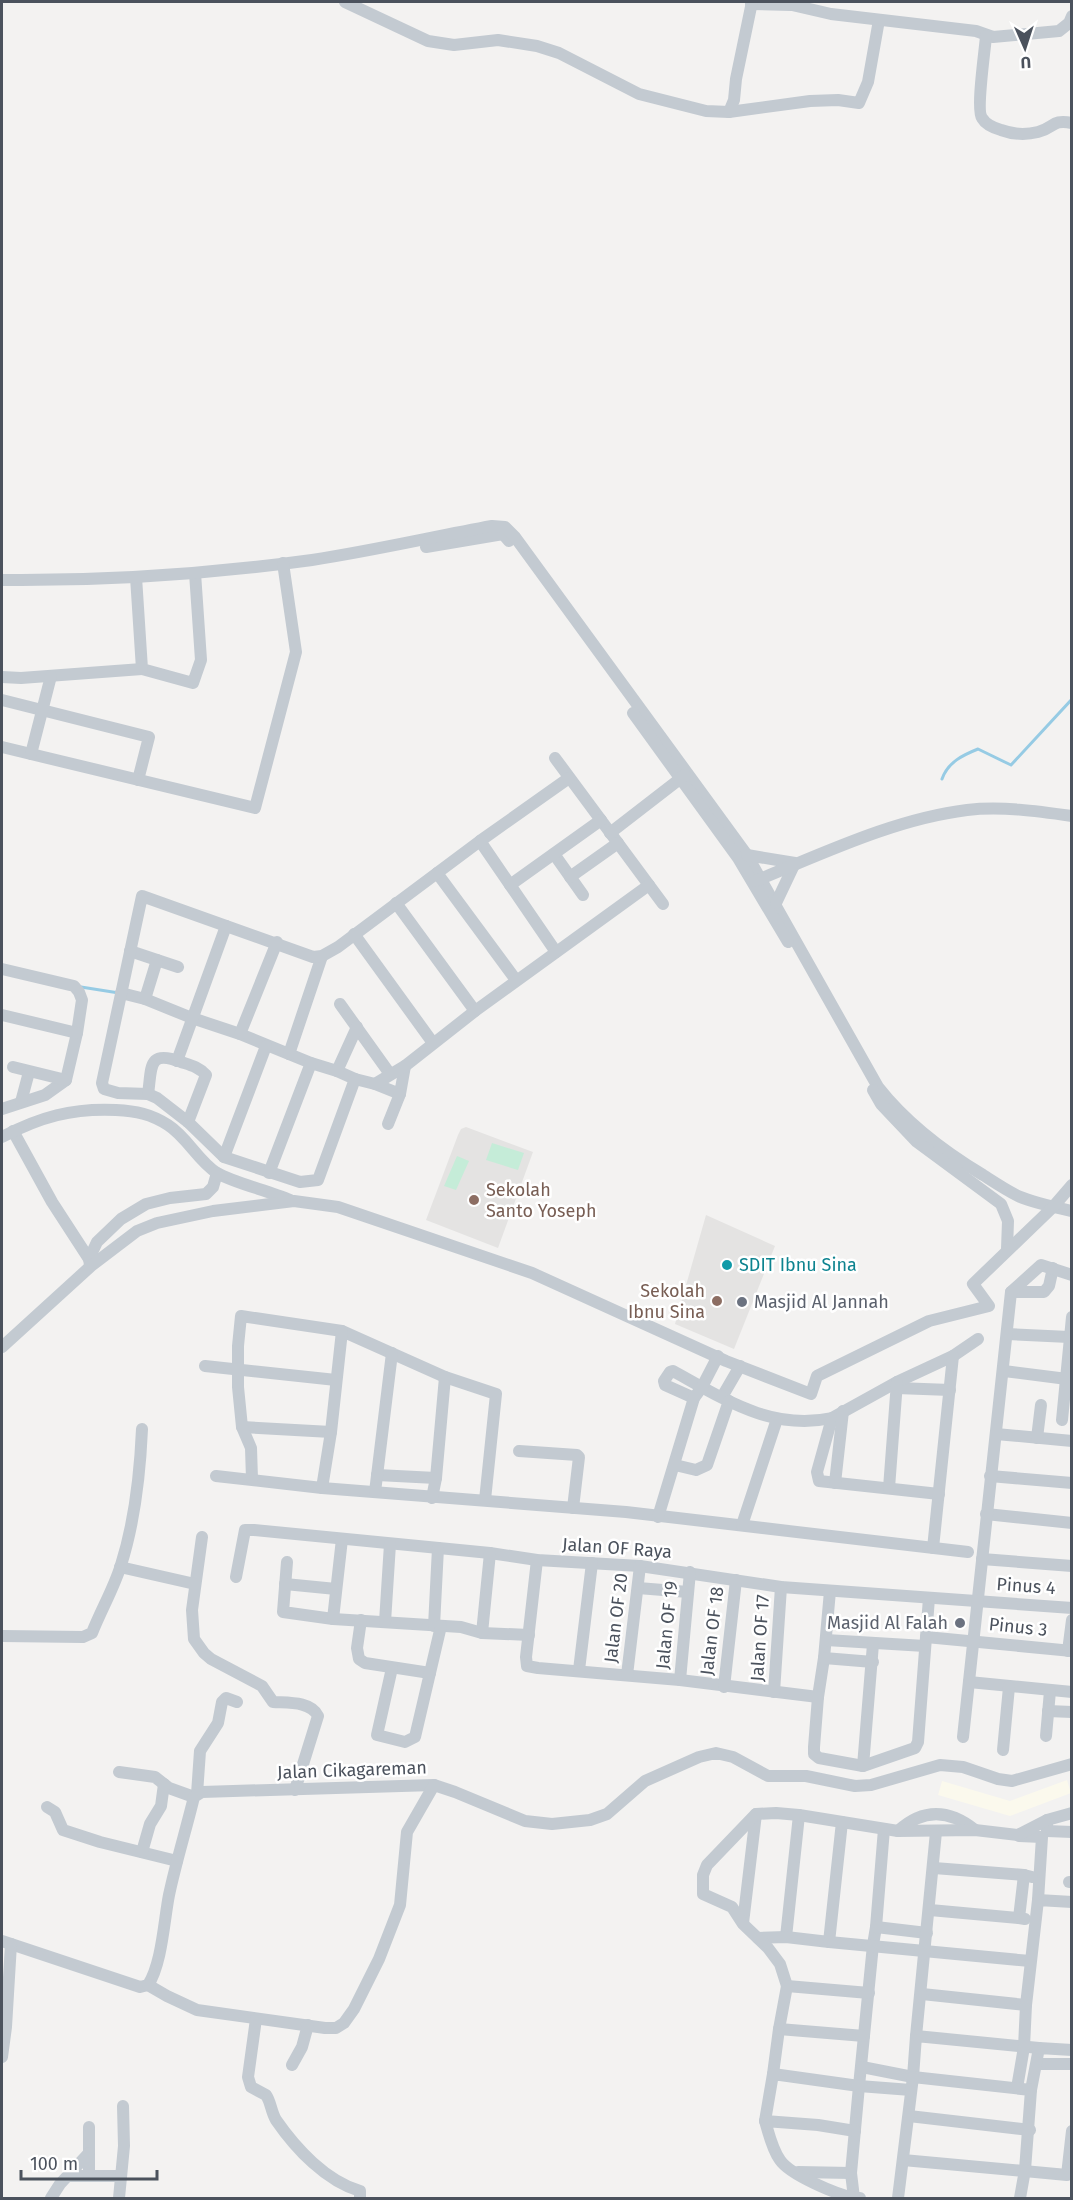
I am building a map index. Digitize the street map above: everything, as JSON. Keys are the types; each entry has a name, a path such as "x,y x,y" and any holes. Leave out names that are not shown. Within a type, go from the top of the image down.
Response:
{"street":[{"path":"345,2 428,41 454,45 498,40 537,46 559,53 639,94 705,111 729,112 810,101 838,100 860,103 868,81 879,20"},
{"path":"729,112 734,100 735,79 752,3 792,5 831,14 976,31 986,36 1059,32 1069,23 1071,16"},
{"path":"986,36 979,102 981,118 989,126 1006,132 1023,134 1038,132 1058,121 1071,123"},
{"path":"2,587 62,587 326,563 504,530 776,903 878,1087 889,1101 920,1132 958,1160 1018,1196 1071,1211"},
{"path":"2,747 255,808 296,652 284,566"},
{"path":"2,677 142,669 193,683 201,660 195,576"},
{"path":"2,580 136,580"},
{"path":"136,580 142,669"},
{"path":"31,754 51,676"},
{"path":"2,700 149,737 138,780"},
{"path":"555,758 663,904"},
{"path":"570,877 684,776"},
{"path":"684,776 747,855 758,880 881,1104 917,1142 996,1198 1008,1221 1007,1250"},
{"path":"355,1079 318,1180 300,1182 224,1157 188,1122 158,1098 106,1091 103,1088 142,896 277,942 313,957 322,956 570,778"},
{"path":"758,880 795,863 919,819 968,810 1031,810 1071,816"},
{"path":"510,885 601,820"},
{"path":"480,841 556,952"},
{"path":"554,854 583,895"},
{"path":"747,855 795,863"},
{"path":"776,903 795,863"},
{"path":"437,873 516,980"},
{"path":"375,1083 405,1066 516,980 649,885"},
{"path":"396,903 475,1011"},
{"path":"177,1061 226,926"},
{"path":"354,934 433,1043"},
{"path":"240,1034 277,942"},
{"path":"130,951 178,967"},
{"path":"289,1054 322,956"},
{"path":"145,999 158,960"},
{"path":"2,969 74,986 82,1000 66,1080 45,1095 2,1109"},
{"path":"121,993 145,999 310,1063 338,1071 355,1079 375,1083 400,1094"},
{"path":"340,1004 390,1074"},
{"path":"2,1015 77,1033"},
{"path":"338,1071 357,1027"},
{"path":"224,1157 266,1046"},
{"path":"148,1095 155,1060 160,1057 166,1057 201,1070 206,1075 188,1122"},
{"path":"269,1173 310,1063"},
{"path":"388,1124 400,1094 405,1066"},
{"path":"13,1067 66,1080"},
{"path":"21,1102 29,1072"},
{"path":"90,1263 7,1134 58,1114 75,1111 89,1109 139,1112 153,1116 170,1126 217,1173 294,1201 338,1207 532,1274 740,1366 811,1394 817,1376 825,1372 929,1321 989,1306 973,1284 1053,1207 1071,1185"},
{"path":"90,1263 97,1242 122,1220 146,1204 170,1198 206,1194 213,1187 217,1173"},
{"path":"1004,1210 1018,1196"},
{"path":"2,1347 7,1336 90,1263 137,1231 157,1223 213,1211 294,1201"},
{"path":"963,1737 1011,1292 1039,1266 1053,1268 1071,1275"},
{"path":"1011,1292 1044,1292 1049,1286 1053,1268"},
{"path":"252,1479 251,1448 242,1427 238,1371 241,1316 342,1331 445,1377 496,1394 485,1500"},
{"path":"1037,1438 1040,1412 1067,1421 1066,1379 1071,1317"},
{"path":"322,1488 331,1432 342,1331"},
{"path":"1007,1334 1069,1337"},
{"path":"694,1398 665,1385 664,1381 670,1372 673,1371 754,1413 777,1419 804,1421 837,1414 953,1356 978,1339"},
{"path":"375,1492 392,1353"},
{"path":"658,1517 694,1398 717,1356"},
{"path":"933,1548 953,1356"},
{"path":"205,1366 336,1380"},
{"path":"675,1465 696,1470 706,1465 726,1399 740,1366"},
{"path":"1004,1371 1066,1379"},
{"path":"432,1498 436,1478 445,1377"},
{"path":"897,1385 950,1390"},
{"path":"889,1488 897,1385"},
{"path":"835,1483 837,1414"},
{"path":"837,1414 816,1477 824,1483 939,1494"},
{"path":"741,1525 777,1419"},
{"path":"242,1427 331,1432"},
{"path":"2,1636 83,1637 92,1633 120,1567 129,1535 141,1472 142,1429"},
{"path":"996,1434 1071,1441"},
{"path":"519,1451 579,1457 573,1508"},
{"path":"377,1475 436,1478"},
{"path":"216,1476 432,1498 573,1508 968,1552"},
{"path":"990,1476 1071,1483"},
{"path":"986,1514 1071,1523"},
{"name":"Jalan OF Raya","path":"236,1577 245,1530 254,1530 490,1553 537,1560 640,1566 782,1587 977,1600"},
{"path":"202,1537 192,1610 194,1639 204,1653 218,1663 262,1686 273,1702 303,1704 316,1712 318,1716 295,1790"},
{"path":"333,1619 342,1539"},
{"path":"385,1622 390,1544"},
{"path":"392,1668 377,1735 405,1742 415,1737 438,1626 438,1548"},
{"path":"482,1634 490,1553"},
{"path":"982,1559 1071,1566"},
{"path":"537,1560 527,1666 680,1680 819,1697"},
{"path":"287,1562 283,1612 333,1619 461,1628 482,1634 529,1635"},
{"path":"579,1670 592,1563"},
{"name":"Jalan OF 20","path":"627,1675 640,1566"},
{"path":"120,1567 195,1584"},
{"name":"Jalan OF 19","path":"680,1680 690,1572"},
{"name":"Jalan OF 18","path":"724,1687 736,1580"},
{"path":"285,1584 336,1588"},
{"name":"Jalan OF 17","path":"774,1692 782,1587"},
{"path":"638,1588 688,1592"},
{"path":"830,1591 814,1754 819,1758 863,1766 914,1749 917,1745 929,1598"},
{"name":"Pinus 4","path":"977,1600 1071,1608"},
{"path":"361,1620 357,1648 359,1659 365,1663 430,1673"},
{"path":"1070,1651 1071,1620"},
{"name":"Pinus 3","path":"826,1640 873,1644 973,1641 1070,1651"},
{"path":"863,1766 873,1644"},
{"path":"824,1658 873,1662"},
{"path":"969,1682 1071,1692"},
{"path":"1003,1750 1009,1687"},
{"path":"1046,1736 1050,1691"},
{"path":"148,1985 163,1937 177,1861 196,1795 200,1751 218,1723 222,1702 226,1698 237,1702"},
{"path":"1048,1711 1071,1712"},
{"name":"Jalan Cikagareman","path":"196,1795 221,1791 434,1785 455,1791 525,1821 552,1824 590,1820 607,1814 645,1781 716,1753 733,1757 768,1776 806,1776 855,1786 871,1785 940,1765 963,1767 998,1779 1012,1781 1071,1764"},
{"path":"119,1772 155,1777 169,1788 196,1795"},
{"path":"142,1852 150,1824 161,1806 164,1784"},
{"path":"2,2057 6,2027 6,1943 140,1987 148,1985 187,2006 256,2019 339,2027 354,2009 379,1959 400,1905 407,1832 434,1785"},
{"path":"47,1807 55,1812 63,1830 100,1842 177,1861"},
{"path":"1018,1835 1045,1830 1071,1813"},
{"path":"860,2199 826,2188 795,2172 779,2159 765,2121 787,1986 780,1964 743,1924 732,1907 703,1894 702,1875 708,1865 756,1814 799,1815 898,1831 975,1830 1018,1835 1045,1830 1071,1832"},
{"path":"743,1924 756,1814"},
{"path":"898,1831 918,1816 939,1814 963,1820 975,1830"},
{"path":"786,1937 799,1815"},
{"path":"829,1942 842,1822"},
{"path":"854,2198 850,2173 884,1829"},
{"path":"1017,2088 1024,2047 1030,1961 1045,1830"},
{"path":"898,2199 922,1994 936,1832"},
{"path":"934,1868 1040,1878"},
{"path":"1019,1918 1024,1875"},
{"path":"1038,1900 1071,1902"},
{"path":"930,1910 1036,1920"},
{"path":"876,1927 927,1933"},
{"path":"758,1938 786,1937 1030,1961"},
{"path":"787,1986 869,1993"},
{"path":"922,1994 1026,2005"},
{"path":"256,2019 248,2077 251,2087 266,2094 275,2118 304,2154 345,2186 360,2191 360,2199"},
{"path":"292,2065 302,2047 308,2025"},
{"path":"779,2029 864,2036"},
{"path":"916,2036 1071,2050"},
{"path":"1020,2199 1030,2130 1031,2090 1039,2048"},
{"path":"1037,2064 1071,2064"},
{"path":"862,2067 913,2077 1031,2090"},
{"path":"773,2074 859,2086 911,2090"},
{"path":"119,2199 124,2146 123,2106"},
{"path":"909,2116 1030,2130"},
{"path":"765,2121 819,2125 855,2131"},
{"path":"89,2127 89,2176"},
{"path":"903,2160 1069,2174 1071,2131"},
{"path":"51,2199 60,2184 89,2153"},
{"path":"795,2172 850,2173"},
{"path":"68,2176 120,2176"}],"shaded area":[{"name":"Sekolah Santo Yoseph","path":"466,1127 533,1152 498,1248 426,1220 458,1135 461,1129"},
{"name":"Sekolah Ibnu Sina","path":"706,1215 775,1246 734,1349 675,1324"},
{"path":"1067,1780 1071,1793 1010,1816 938,1795 942,1781 1010,1801"}],"green space":[{"path":"492,1143 524,1153 518,1170 486,1160"},
{"path":"457,1156 469,1161 456,1190 444,1186"}],"waterway":[{"path":"942,779 952,764 978,749 1011,765 1072,699"},
{"path":"81,987 119,993"}],"place":[{"name":"Sekolah Santo Yoseph","path":"474,1200"},
{"name":"SDIT Ibnu Sina","path":"727,1265"},
{"name":"Sekolah Ibnu Sina","path":"717,1301"},
{"name":"Masjid Al Jannah","path":"742,1302"},
{"name":"Masjid Al Falah","path":"960,1623"}]}
